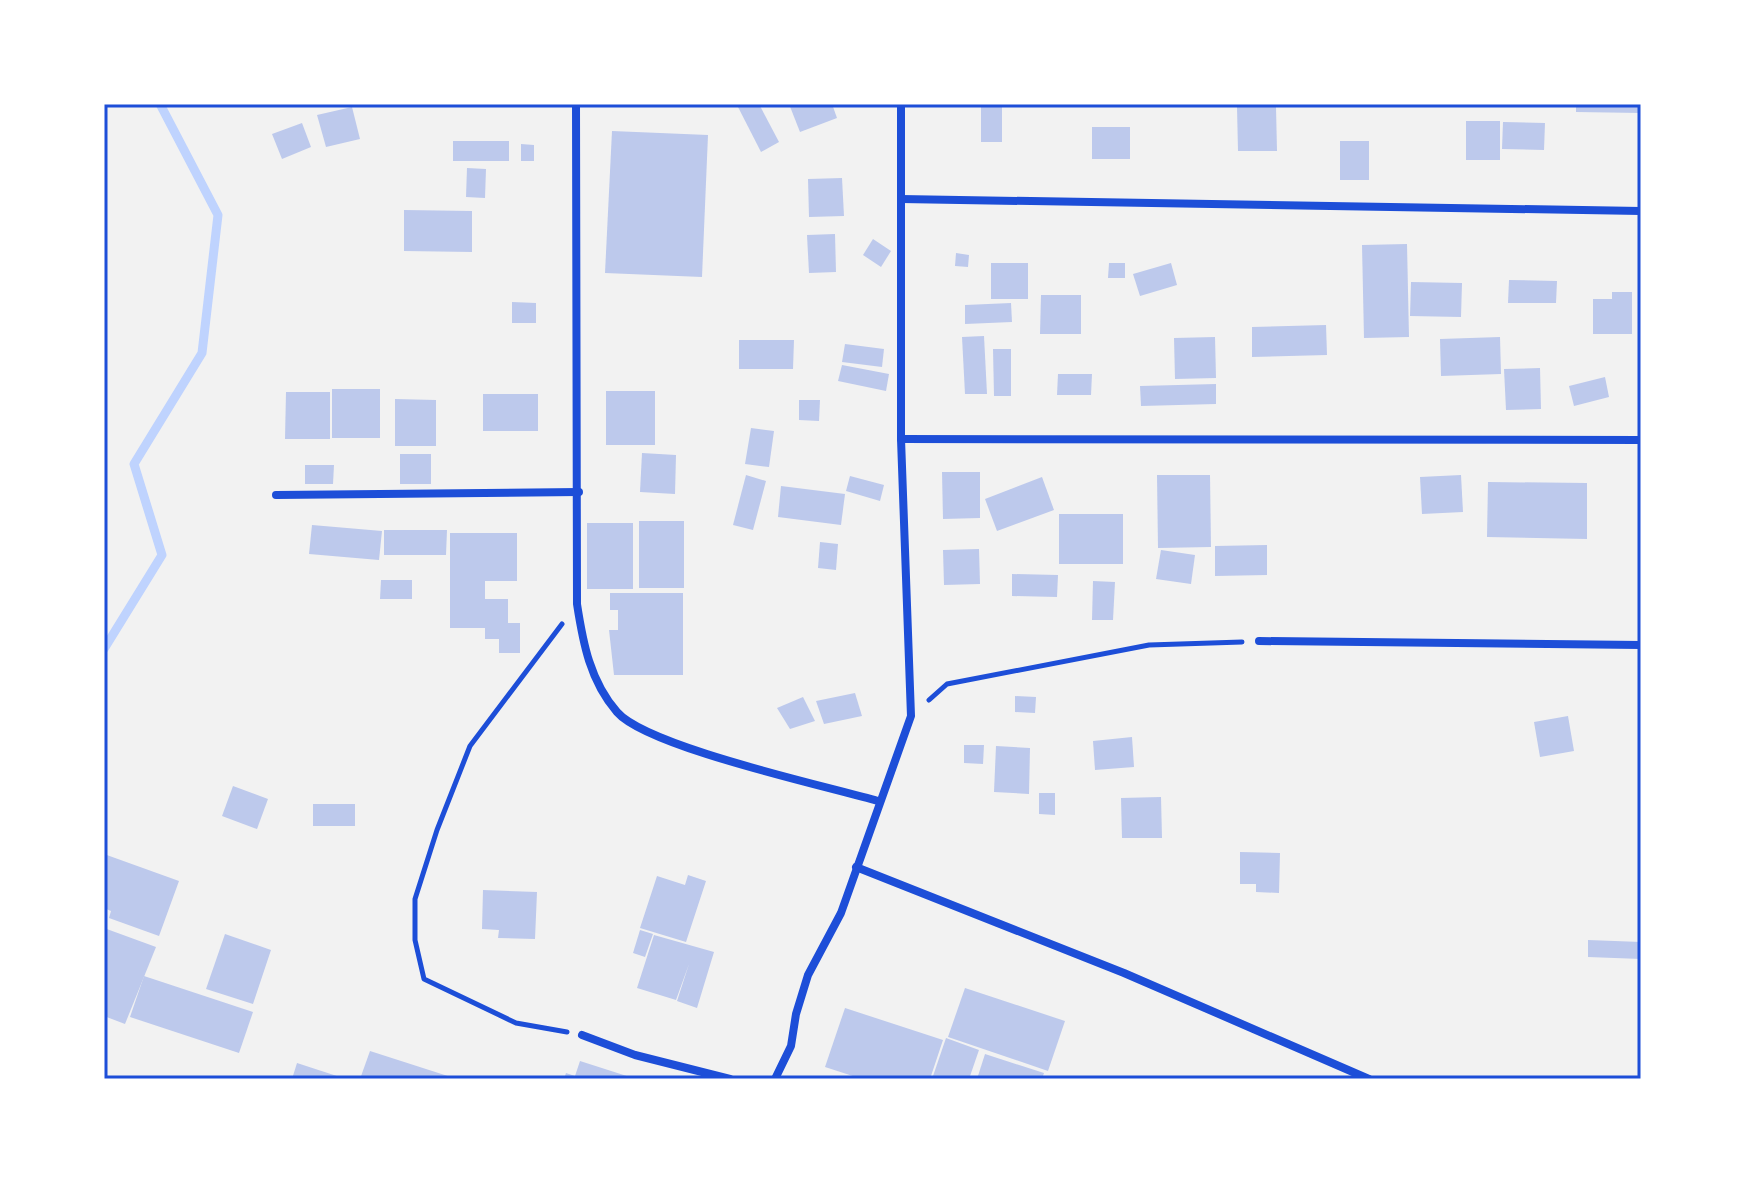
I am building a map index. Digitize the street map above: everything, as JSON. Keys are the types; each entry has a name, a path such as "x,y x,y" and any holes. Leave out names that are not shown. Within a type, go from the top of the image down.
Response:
{"street":[{"path":"576,104 577,604 586,657 603,693 619,714 640,730 675,744 878,801"},
{"path":"775,1079 791,1046 796,1014 808,975 841,913 878,801 911,716 901,439 901,104"},
{"path":"901,199 1641,211"},
{"path":"901,439 1641,440"},
{"path":"276,495 579,492"},
{"path":"1259,641 1641,645"},
{"path":"856,867 1124,973 1369,1079"},
{"path":"582,1035 635,1055 730,1079"}],"path":[{"path":"577,604 470,746 415,899 415,940 424,979 516,1023 582,1035"},
{"path":"911,716 947,684 1149,645 1259,641"}],"building":[{"path":"759,104 779,142 761,152 738,107"},
{"path":"789,104 832,104 837,118 800,132"},
{"path":"981,104 1002,104 1002,142 981,142"},
{"path":"1576,104 1641,104 1641,113 1576,112"},
{"path":"352,107 360,139 326,147 317,115"},
{"path":"1237,107 1276,107 1277,151 1238,151"},
{"path":"1466,121 1500,121 1500,160 1466,160"},
{"path":"1503,122 1545,123 1544,150 1502,149"},
{"path":"302,123 311,147 282,159 272,134"},
{"path":"1092,127 1130,127 1130,159 1092,159"},
{"path":"612,131 708,135 702,277 605,273"},
{"path":"453,141 509,141 509,161 453,161"},
{"path":"1340,141 1369,141 1369,180 1340,180"},
{"path":"521,144 534,145 534,161 521,161"},
{"path":"467,168 486,169 485,198 466,197"},
{"path":"842,178 844,216 809,217 808,179"},
{"path":"404,210 472,211 472,252 404,251"},
{"path":"835,234 836,272 809,273 807,235"},
{"path":"873,239 891,251 881,267 863,255"},
{"path":"1407,244 1409,337 1364,338 1362,245"},
{"path":"956,253 969,255 968,267 955,266"},
{"path":"991,263 1028,263 1028,299 991,299"},
{"path":"1109,263 1125,263 1125,278 1108,278"},
{"path":"1171,263 1177,285 1140,296 1133,274"},
{"path":"1509,280 1557,281 1556,303 1508,303"},
{"path":"1411,282 1462,283 1461,317 1410,316"},
{"path":"1612,292 1632,292 1632,334 1593,334 1593,299 1612,299"},
{"path":"1041,295 1081,295 1081,334 1040,334"},
{"path":"512,302 536,303 536,323 512,323"},
{"path":"1011,303 1012,322 965,324 965,305"},
{"path":"1326,325 1327,355 1252,357 1252,327"},
{"path":"984,336 987,394 965,394 962,337"},
{"path":"1215,337 1216,378 1175,379 1174,338"},
{"path":"1500,337 1501,374 1441,376 1440,339"},
{"path":"739,340 794,340 793,369 739,369"},
{"path":"845,344 884,349 882,367 842,362"},
{"path":"993,349 1011,349 1011,396 994,396"},
{"path":"842,365 889,374 886,391 838,381"},
{"path":"1540,368 1541,409 1506,410 1504,369"},
{"path":"1058,374 1092,374 1091,395 1057,395"},
{"path":"1605,377 1609,397 1574,406 1569,386"},
{"path":"1216,384 1216,404 1141,406 1140,386"},
{"path":"332,389 380,389 380,438 332,438"},
{"path":"606,391 655,391 655,445 606,445"},
{"path":"286,392 330,392 330,439 285,439"},
{"path":"483,394 538,394 538,431 483,431"},
{"path":"395,399 436,400 436,446 395,446"},
{"path":"799,400 820,400 819,421 799,420"},
{"path":"751,428 774,431 769,467 745,464"},
{"path":"642,453 676,455 675,494 640,492"},
{"path":"400,454 431,454 431,484 400,484"},
{"path":"305,465 334,465 333,484 305,484"},
{"path":"942,472 980,472 980,518 943,519"},
{"path":"746,475 766,481 753,530 733,525"},
{"path":"1157,475 1210,475 1211,547 1158,548"},
{"path":"1461,475 1463,512 1422,514 1420,477"},
{"path":"850,476 884,485 880,501 846,491"},
{"path":"1042,477 1054,510 997,531 985,499"},
{"path":"1488,482 1587,483 1587,539 1487,537"},
{"path":"781,486 845,494 841,525 778,517"},
{"path":"1059,514 1123,514 1123,564 1059,564"},
{"path":"639,521 684,521 684,588 639,588"},
{"path":"587,523 633,523 633,589 587,589"},
{"path":"312,525 382,531 379,560 309,554"},
{"path":"384,530 447,530 446,555 384,555"},
{"path":"450,533 517,533 517,581 485,581 485,599 508,599 508,623 520,623 520,653 499,653 499,639 485,639 485,628 450,628"},
{"path":"820,542 838,544 836,570 818,568"},
{"path":"1267,545 1267,575 1215,576 1215,546"},
{"path":"979,549 980,584 944,585 943,550"},
{"path":"1161,550 1195,555 1191,584 1156,579"},
{"path":"1012,574 1058,575 1057,597 1012,596"},
{"path":"381,580 412,580 412,599 380,599"},
{"path":"1093,581 1115,582 1113,620 1092,620"},
{"path":"610,593 683,593 683,675 614,675 609,630 618,630 618,610 610,610"},
{"path":"855,693 862,716 824,724 816,701"},
{"path":"1015,696 1036,697 1035,713 1015,712"},
{"path":"803,697 815,721 790,729 777,708"},
{"path":"1568,716 1574,751 1540,757 1534,722"},
{"path":"1132,737 1134,767 1095,770 1093,741"},
{"path":"964,745 984,745 983,764 964,763"},
{"path":"996,746 1030,748 1029,794 994,792"},
{"path":"233,786 268,799 257,829 222,816"},
{"path":"1039,793 1055,793 1055,815 1039,814"},
{"path":"1161,797 1162,838 1122,838 1121,798"},
{"path":"313,804 355,804 355,826 313,826"},
{"path":"1240,852 1280,853 1279,893 1256,892 1256,884 1240,884"},
{"path":"104,854 179,881 159,936 109,918 111,911 104,908"},
{"path":"688,875 706,881 686,942 640,928 657,876 685,885"},
{"path":"483,890 537,892 535,939 498,938 499,930 482,929"},
{"path":"104,928 156,947 125,1024 104,1016"},
{"path":"640,930 653,934 645,957 633,953"},
{"path":"225,934 271,950 253,1004 206,989"},
{"path":"654,935 714,952 697,1008 677,1001 689,964 676,1000 637,988"},
{"path":"1588,940 1641,942 1641,959 1588,957"},
{"path":"144,976 253,1012 239,1053 130,1017"},
{"path":"965,988 1065,1021 1048,1071 948,1037"},
{"path":"845,1008 943,1040 930,1079 862,1079 825,1067"},
{"path":"946,1038 979,1050 969,1079 932,1079"},
{"path":"370,1051 454,1078 454,1079 360,1079"},
{"path":"985,1054 1044,1073 1042,1079 977,1079"},
{"path":"580,1061 633,1079 564,1079 566,1073 575,1076"},
{"path":"297,1063 343,1078 343,1079 292,1079"}],"waterway":[{"path":"104,649 162,555 134,464 202,353 218,215 160,104"}]}
